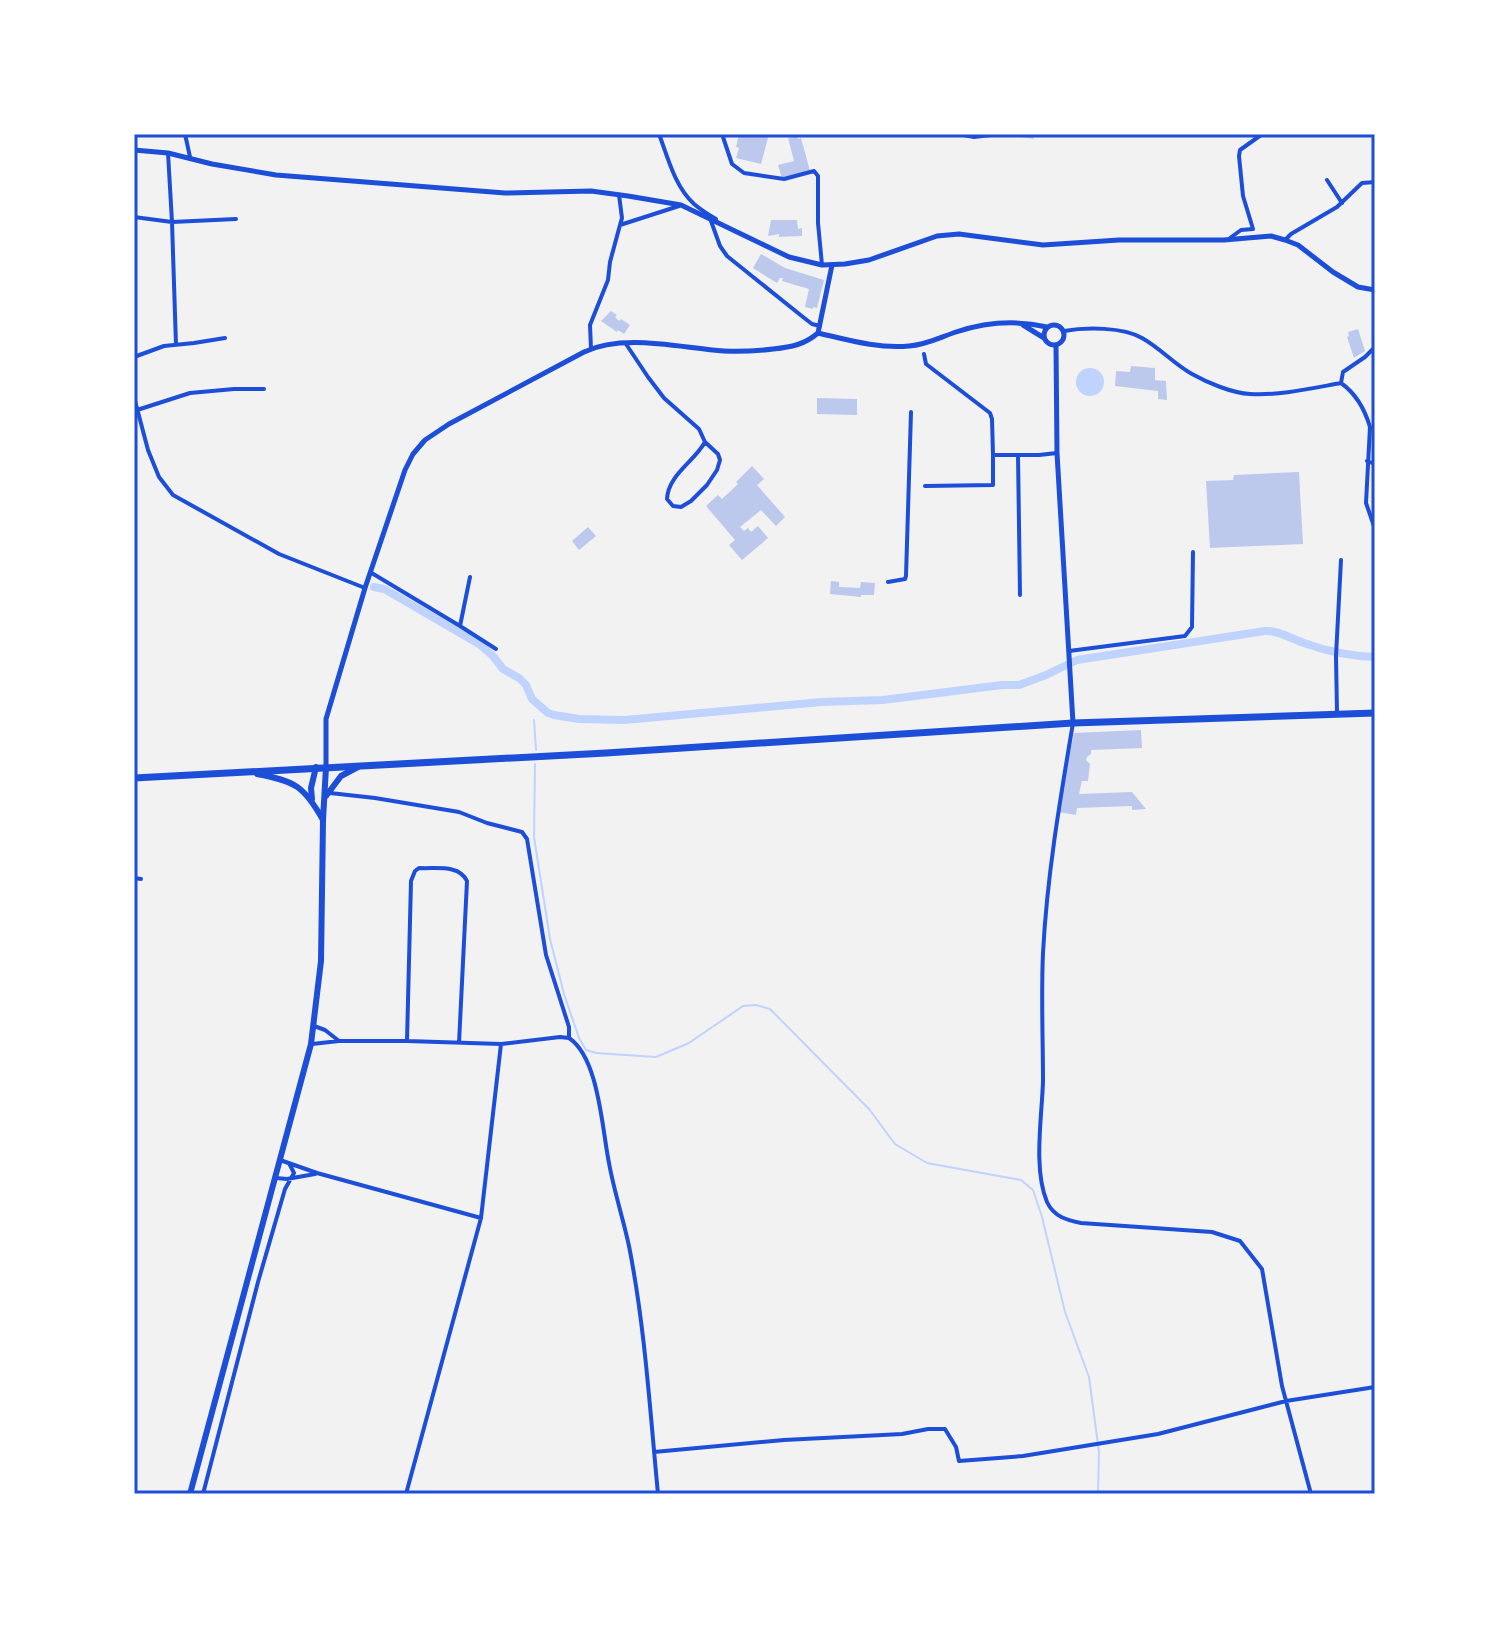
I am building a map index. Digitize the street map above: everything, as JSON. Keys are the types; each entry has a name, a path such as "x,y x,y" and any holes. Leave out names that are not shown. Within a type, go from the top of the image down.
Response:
{"main road":[{"path":"134,778 606,753 1073,723 1375,713"},
{"path":"324,804 327,793 345,773 363,765"},
{"path":"312,801 311,788 316,767"},
{"path":"190,1494 311,1044 321,961 326,767"},
{"path":"246,771 288,781 299,787 323,820"}],"street":[{"path":"185,134 190,157"},
{"path":"659,134 686,196 728,228"},
{"path":"722,134 732,164 744,173 784,179 814,171 818,176 822,265"},
{"path":"958,134 974,137 999,134"},
{"path":"1228,240 1241,230 1253,229 1243,196 1239,156 1240,150 1261,135"},
{"path":"134,150 168,153 276,175 505,193 591,191 681,205 789,257 822,265 869,260 937,236 959,234 1043,245 1271,236 1298,245 1358,287 1375,290"},
{"path":"168,153 176,345"},
{"path":"1327,180 1342,203"},
{"path":"1285,240 1342,203 1362,183 1375,182"},
{"path":"591,349 590,325 608,280 622,218 619,195"},
{"path":"620,225 681,205"},
{"path":"134,217 172,222 236,219"},
{"path":"711,221 727,256 819,330 882,345 909,346 984,324 1018,322 1047,327 1057,324 1064,331"},
{"path":"326,767 326,719 365,588 405,470 425,440 459,418 603,344 752,351 806,343 819,330 832,265"},
{"path":"1018,322 1049,344 1056,345 1063,340 1064,331"},
{"path":"1044,338 1047,327"},
{"path":"1064,331 1081,328 1121,331 1140,337 1192,374 1249,394 1341,383"},
{"path":"134,357 164,346 225,338"},
{"path":"626,344 664,398 699,429 720,460 707,485 691,501 681,507 673,506 667,499 670,486 705,442"},
{"path":"1056,345 1057,453 1073,723 1053,836 1043,953 1041,1179 1048,1205 1062,1219 1212,1232 1240,1241 1262,1269 1286,1401 1311,1494"},
{"path":"1341,383 1343,372 1375,347"},
{"path":"924,354 926,364 990,413 993,455 993,485 925,486"},
{"path":"1341,383 1367,416 1370,427 1366,503 1375,529"},
{"path":"136,410 190,393 264,389"},
{"path":"134,397 148,450 159,477 173,495 279,554 365,588"},
{"path":"888,582 905,579 906,576 911,412"},
{"path":"993,455 1057,453"},
{"path":"1018,455 1020,595"},
{"path":"1367,461 1375,464"},
{"path":"1069,654 1185,636 1192,627 1193,552"},
{"path":"1337,715 1336,656 1341,560"},
{"path":"370,572 496,649"},
{"path":"460,626 470,577"},
{"path":"327,793 459,812 524,834 546,955 569,1027 569,1038"},
{"path":"407,1041 411,881 419,868 457,870 466,876 459,1043"},
{"path":"134,878 141,879"},
{"path":"314,1026 339,1041"},
{"path":"311,1044 339,1041 501,1044 560,1037 569,1038 576,1044 594,1078 609,1166 629,1245 643,1343 658,1494"},
{"path":"406,1494 481,1218 501,1044"},
{"path":"280,1160 481,1218"},
{"path":"203,1491 258,1282 285,1189 294,1171 289,1163"},
{"path":"276,1178 291,1179 317,1173"},
{"path":"654,1452 945,1429 956,1447 959,1461 1023,1456 1158,1434 1286,1401 1375,1387"},
{"path":"195,1477 203,1491"}],"water":[{"path":"1090,368 1100,372 1104,382 1100,392 1090,396 1080,392 1076,382 1080,372"}],"building":[{"path":"739,134 769,134 761,164 736,158"},
{"path":"1034,134 1034,139 1014,136"},
{"path":"788,138 801,138 810,171 782,178 778,165 794,161"},
{"path":"771,220 797,220 802,236 768,236"},
{"path":"761,254 785,268 824,280 817,308 805,307 809,289 782,281 783,278 777,283 753,268"},
{"path":"611,311 619,321 621,319 630,325 624,334 601,321"},
{"path":"1358,329 1365,351 1354,358 1347,337 1348,332"},
{"path":"1131,366 1155,368 1155,380 1166,381 1167,400 1158,399 1158,391 1115,386 1116,371 1130,372"},
{"path":"817,398 857,399 857,415 817,414"},
{"path":"752,466 764,479 757,485 785,517 776,526 761,510 740,527 744,531 748,528 751,532 758,526 768,538 742,560 729,545 735,540 706,506 718,495 722,499"},
{"path":"1299,472 1303,544 1210,548 1206,481 1233,480 1234,475"},
{"path":"588,527 596,536 579,550 572,541"},
{"path":"831,581 839,582 839,587 860,588 861,582 875,583 874,595 830,594"},
{"path":"1141,730 1142,748 1091,750 1086,760 1090,764 1088,781 1082,781 1079,794 1132,792 1146,809 1132,810 1132,806 1077,808 1076,815 1058,812 1074,733"}],"waterway":[{"path":"374,587 384,589 479,644 503,669 519,678 532,699 548,713 579,719 625,720 821,702 883,700 1019,685 1077,660 1265,631 1332,651 1375,657"},
{"path":"534,720 536,750"},
{"path":"535,764 534,837 550,939 564,994 586,1050 656,1057 689,1043 743,1006 756,1005 770,1009 869,1109 895,1144 927,1163 1021,1180 1033,1190 1065,1312 1089,1377 1099,1452 1098,1494"}]}
